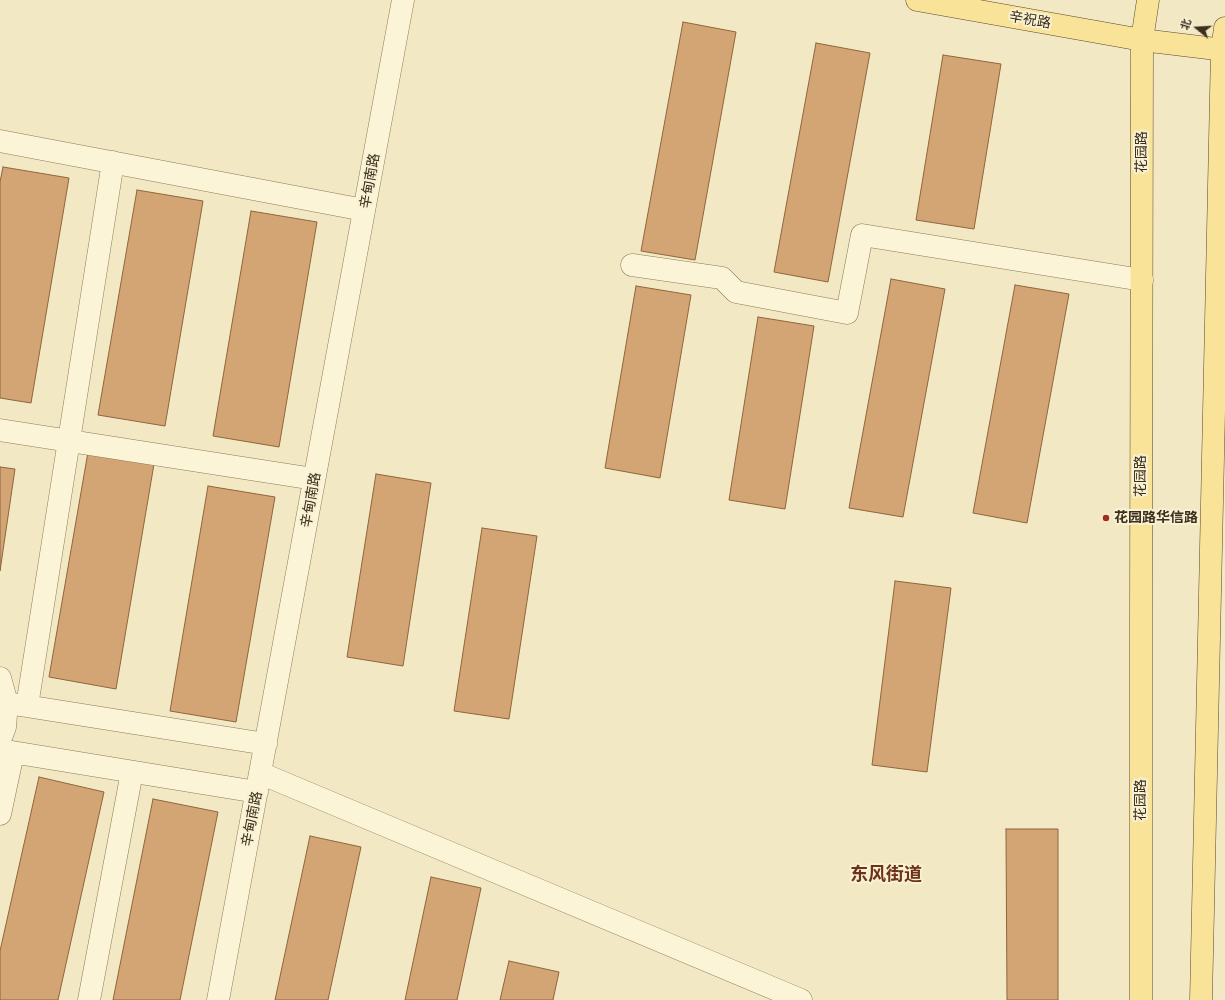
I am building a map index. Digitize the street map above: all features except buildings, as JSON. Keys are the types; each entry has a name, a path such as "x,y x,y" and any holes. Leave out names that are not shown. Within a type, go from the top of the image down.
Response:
{"main road":[{"name":"辛祝路","path":"918,0 1142,40 1224,43"},
{"name":"花园路","path":"1142,1000 1142,40 1148,0"},
{"path":"1202,1000 1224,43"}],"street":[{"name":"辛甸南路","path":"218,1000 403,0"},
{"path":"0,140 364,210"},
{"path":"0,814 5,727 17,705 68,441 112,162"},
{"path":"632,264 722,278 736,292 847,313 862,236 1142,280"},
{"path":"0,430 314,479"},
{"path":"0,678 17,705 266,744"},
{"path":"4,748 132,772 258,782 801,1000"},
{"path":"89,1000 132,772"}],"place":[{"name":"花园路华信路","path":"1106,518"}],"district":[{"name":"东风街道","path":"886,874"}]}
